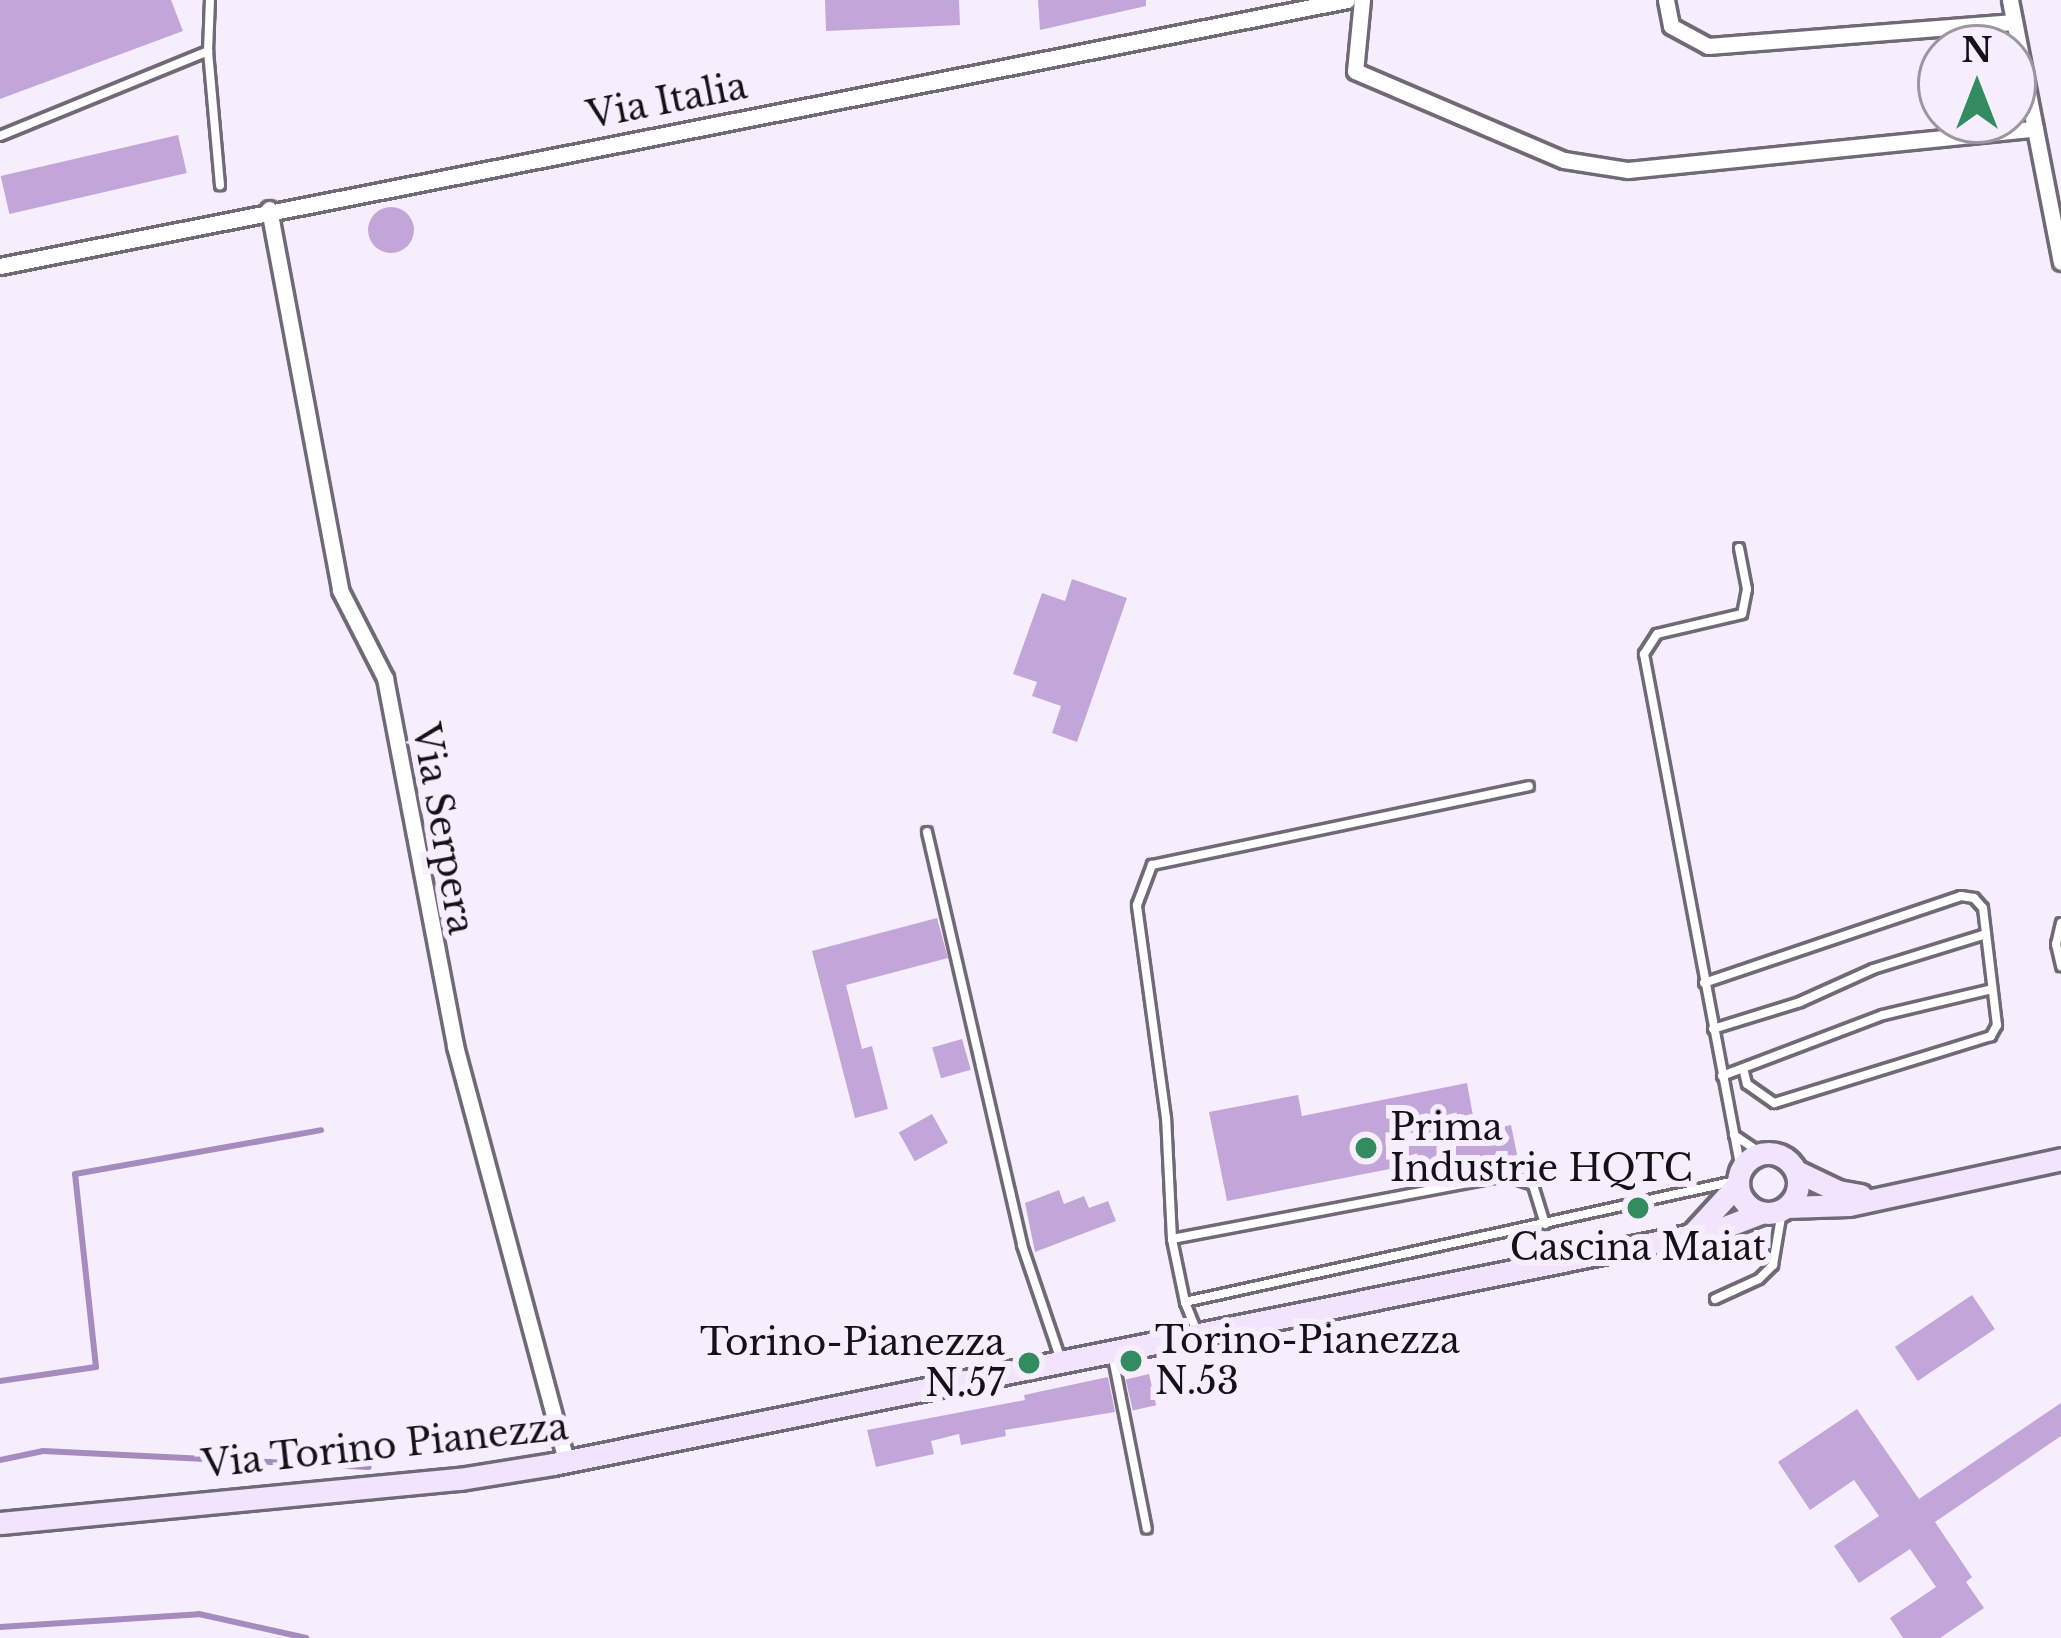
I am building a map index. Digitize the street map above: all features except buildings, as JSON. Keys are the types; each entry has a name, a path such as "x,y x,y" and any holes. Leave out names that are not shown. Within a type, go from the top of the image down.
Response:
{"main road":[{"path":"1693,1234 1739,1178 1762,1154 1782,1156 1796,1171 1798,1191 1775,1211 1745,1202 1739,1178"},
{"name":"Via Torino Pianezza","path":"0,1523 460,1478 566,1461 1693,1234 1775,1211 1849,1205 2061,1160"},
{"name":"Via Torino Pianezza","path":"1796,1171 1838,1191 1873,1198"}],"street":[{"name":"Via Italia","path":"0,266 269,209 1347,0"},
{"path":"1362,0 1355,71 1564,160 1628,170 1917,141"},
{"path":"1666,0 1671,26 1708,46 2014,22 2010,0"},
{"path":"2037,139 2061,262"},
{"name":"Via Serpera","path":"269,209 340,590 385,678 454,1046 566,1461"}],"lane":[{"path":"210,0 208,51 220,185"},
{"path":"0,136 208,51"},
{"path":"1185,1302 1739,1178 1644,654 1657,634 1742,614 1747,590 1739,548"},
{"path":"1198,1334 1185,1302 1172,1239 1166,1118 1137,905 1152,865 1528,786"},
{"path":"927,832 1022,1245 1061,1362"},
{"path":"1704,983 1961,896 1974,898 1983,908 1997,1025 1977,1041 1774,1103 1747,1084 1743,1068"},
{"path":"2061,923 2056,944 2061,965"},
{"path":"1713,1029 1800,1002 1873,969 1986,934"},
{"path":"1722,1076 1883,1015 1992,989"},
{"path":"1732,1134 1762,1154"},
{"path":"1172,1239 1506,1176 1533,1185 1545,1224"},
{"path":"1715,1299 1759,1279 1773,1265 1781,1240 1775,1211"},
{"path":"1112,1351 1148,1528"}],"waterway":[{"path":"0,1381 96,1367 75,1174 321,1130"},
{"path":"0,1460 43,1451 369,1467"},
{"path":"0,1627 199,1614 306,1638"}],"place":[{"name":"Prima Industrie HQTC","path":"1366,1148"},
{"name":"Cascina Maiat","path":"1638,1208"},
{"name":"Torino-Pianezza N.53","path":"1131,1361"},
{"name":"Torino-Pianezza N.57","path":"1029,1363"}]}
